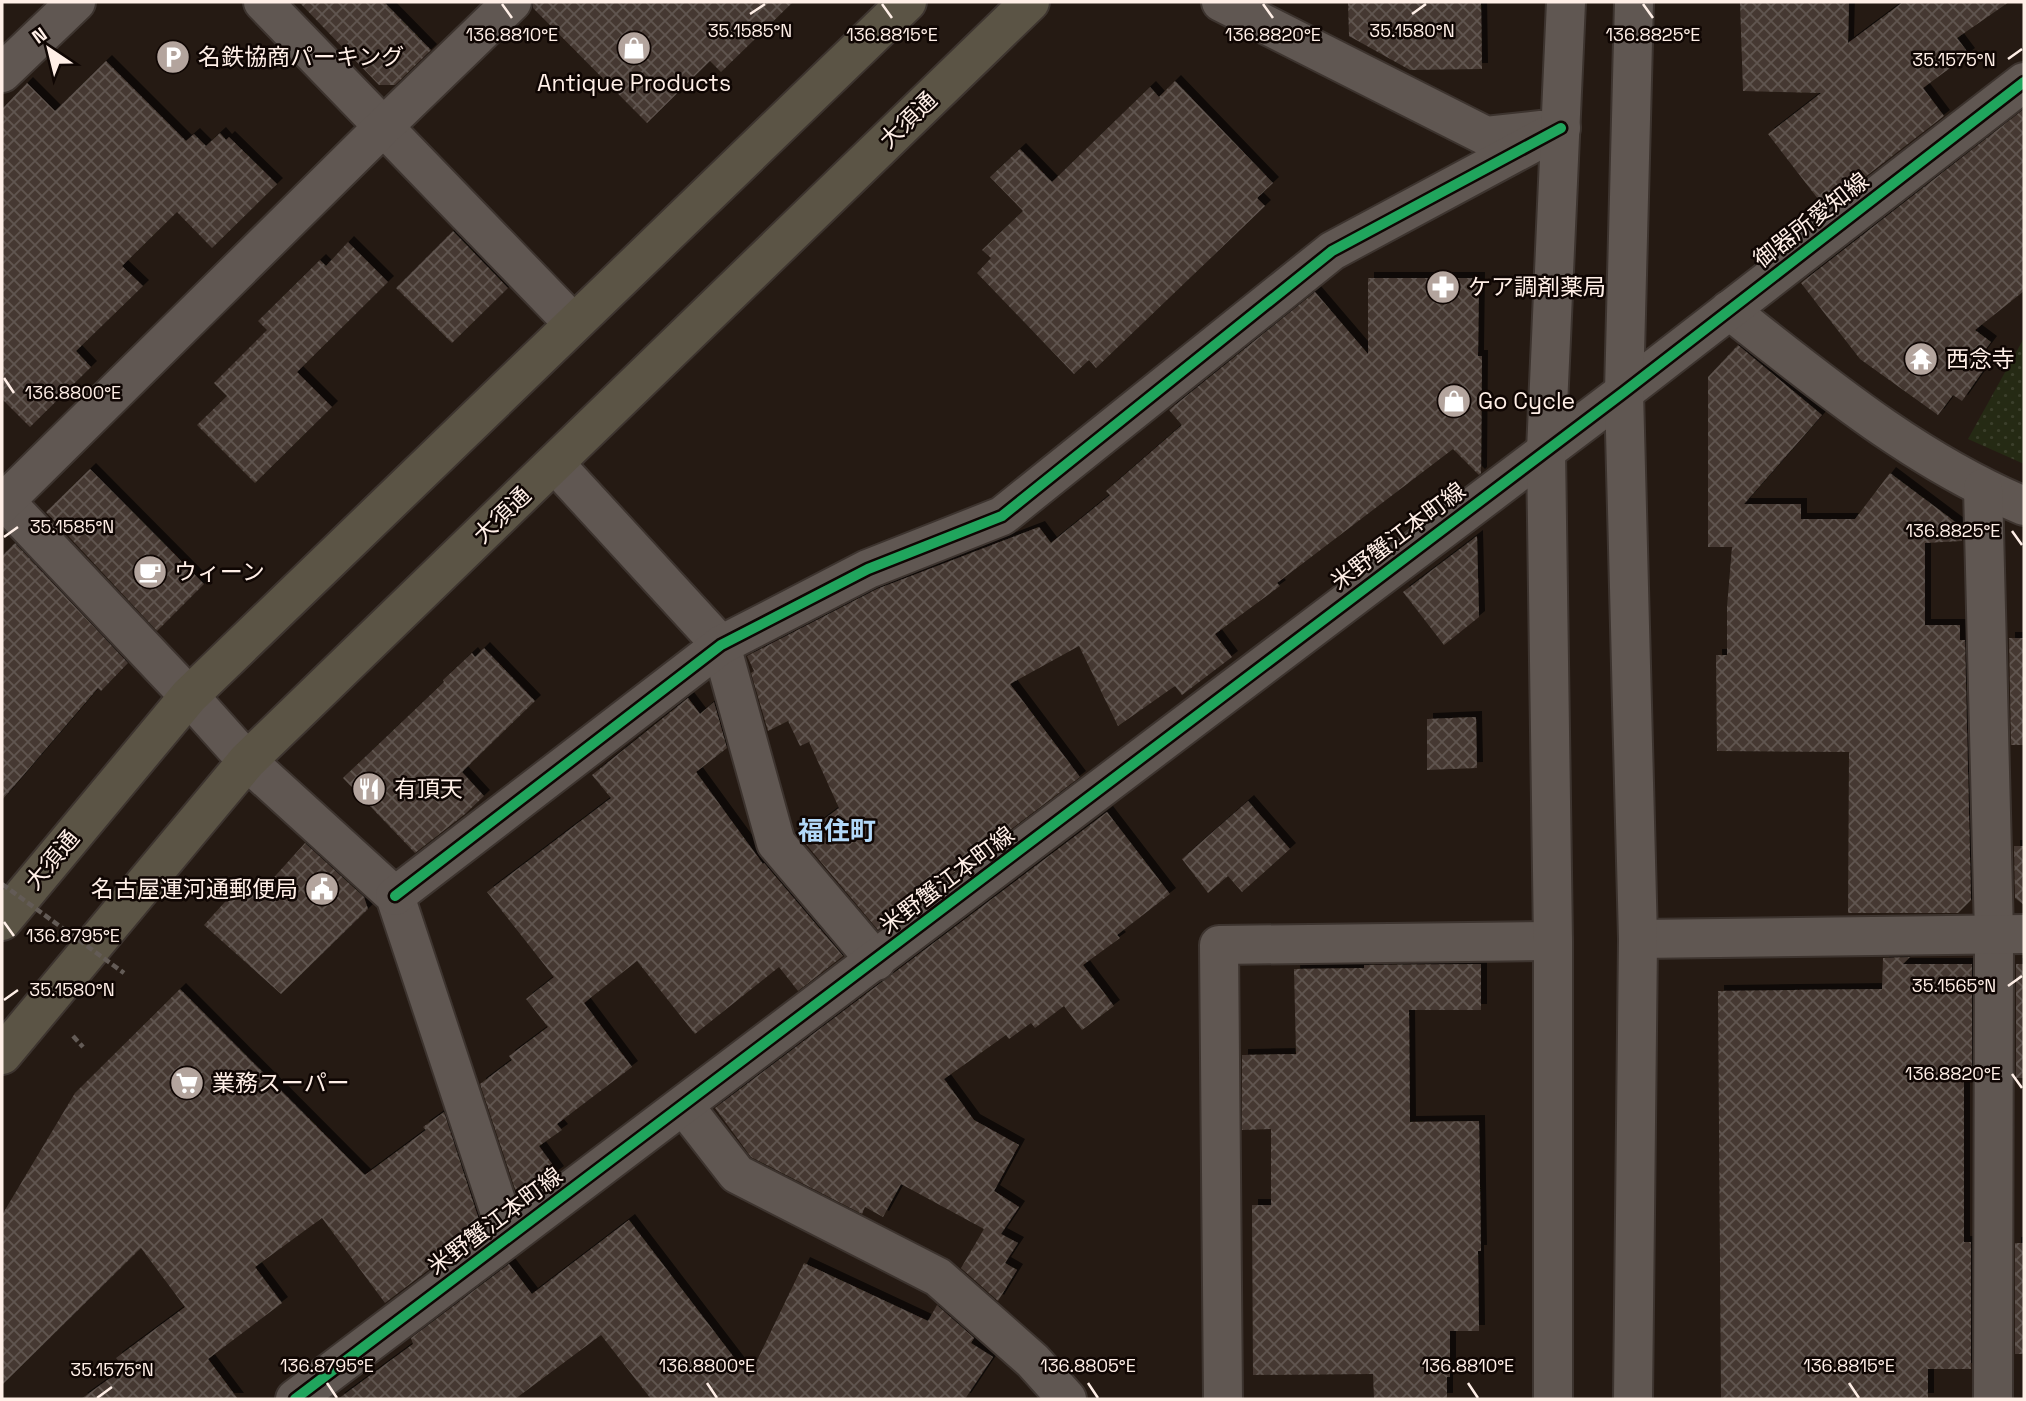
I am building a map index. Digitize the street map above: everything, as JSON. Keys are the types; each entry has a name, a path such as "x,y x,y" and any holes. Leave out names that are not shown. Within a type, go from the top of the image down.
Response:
{"main road":[{"name":"大須通","path":"2,920 189,696 907,2"},
{"name":"大須通","path":"2,1055 247,761 1030,2"}],"street":[{"path":"2,73 76,2"},
{"path":"263,2 573,323"},
{"path":"508,1237 395,896 247,761 189,696 3,501 512,2"},
{"path":"1221,2 1486,136 1561,128"},
{"path":"1553,1399 1553,941 1546,450 1566,2"},
{"path":"1633,1399 1638,939 1624,392 1634,2"},
{"name":"御器所愛知線","path":"1624,392 2024,82"},
{"path":"395,896 721,645 869,569 1002,516 1332,251 1561,128"},
{"path":"1729,310 1859,412 1983,488 2024,506"},
{"name":"米野蟹江本町線","path":"295,1399 1624,392"},
{"path":"555,464 721,645 776,843 876,961"},
{"path":"1983,488 2009,934 1993,1399"},
{"path":"1638,939 2009,934"},
{"path":"1223,1399 1219,945 1553,941"},
{"path":"684,1106 737,1174 938,1276 1033,1361 1067,1399"}],"path":[{"path":"2,884 124,973"},
{"path":"72,1037 83,1047"}],"green space":[{"path":"2024,338 2024,464 1968,439"}],"building":[{"path":"299,2 384,2 431,50 395,85 379,85"},
{"path":"533,2 793,2 721,72 710,61 647,123 533,8"},
{"path":"1348,2 1481,2 1482,69 1410,70 1349,36"},
{"path":"1740,2 1849,2 1848,43 1903,2 2009,2 1957,38 1969,54 1923,88 1944,116 1825,208 1768,134 1821,93 1743,91"},
{"path":"106,61 186,141 194,134 206,146 220,133 226,140 229,137 277,184 212,248 177,212 122,266 143,286 76,351 91,367 30,427 2,399 2,109 27,83 55,111"},
{"path":"1175,81 1273,183 1257,198 1265,206 1096,368 1089,360 1074,374 977,273 991,258 982,250 1023,211 990,177 1020,149 1052,182 1150,87 1159,97"},
{"path":"2024,109 2024,291 1975,330 1991,342 1976,362 1985,368 1962,401 1953,395 1938,415 1860,359 1801,283"},
{"path":"453,231 508,288 452,343 396,288"},
{"path":"348,242 388,282 297,372 332,407 255,483 197,425 227,396 214,383 267,330 258,321 320,260 326,266"},
{"path":"1368,278 1479,278 1478,356 1482,356 1481,473 1479,475 1453,449 1277,583 1280,586 1215,634 1232,657 1182,695 1175,686 1118,726 1079,646 1010,684 1080,777 878,930 800,837 839,808 809,742 800,746 788,721 768,731 751,673 754,671 747,656 877,589 1039,527 1051,543 1110,495 1106,491 1182,425 1169,410 1315,292 1368,354"},
{"path":"1738,345 1822,415 1744,504 1801,504 1801,519 1855,519 1890,473 1962,527 1962,541 1925,543 1925,625 1960,625 1960,640 1965,640 1971,900 1958,913 1848,913 1849,752 1717,751 1716,655 1727,655 1727,607 1732,547 1708,547 1708,377"},
{"path":"90,469 204,584 157,631 46,512"},
{"path":"1477,536 1479,617 1444,645 1403,592"},
{"path":"15,543 128,663 101,691 98,688 2,800 2,556"},
{"path":"2009,638 2024,638 2024,745 2011,745"},
{"path":"484,648 535,701 462,772 484,796 415,853 343,778 472,653 475,657"},
{"path":"688,698 700,714 714,702 727,748 696,772 763,864 843,956 798,991 779,967 695,1034 637,961 584,1003 632,1067 557,1124 562,1130 539,1146 558,1172 519,1201 480,1084 512,1060 509,1056 548,1027 526,999 554,977 487,892 611,798 592,775"},
{"path":"1476,717 1477,768 1427,770 1427,719"},
{"path":"1248,801 1290,849 1242,892 1228,876 1208,893 1182,859"},
{"path":"1107,812 1170,894 1117,935 1120,938 1083,965 1114,1006 1082,1030 1064,1006 1035,1028 1031,1023 1009,1039 1006,1035 944,1079 974,1120 1019,1145 994,1191 1019,1207 1001,1234 1018,1243 1005,1263 1017,1270 998,1301 961,1268 984,1229 901,1184 883,1217 865,1207 862,1214 751,1157 715,1108"},
{"path":"305,843 364,897 368,909 281,994 204,925 243,882 258,895"},
{"path":"2014,846 2024,846 2024,905 2015,898"},
{"path":"1910,957 1903,964 1972,964 1972,1078 1964,1078 1964,1242 1971,1242 1971,1369 1928,1369 1928,1399 1721,1399 1718,991 1882,989 1883,958"},
{"path":"1481,964 1481,1010 1409,1010 1410,1122 1479,1121 1479,1331 1450,1331 1447,1399 1374,1399 1373,1374 1253,1375 1252,1205 1271,1205 1271,1129 1242,1130 1242,1055 1296,1054 1294,969 1364,968 1364,965"},
{"path":"2016,964 2024,964 2024,1078 2016,1078"},
{"path":"180,989 365,1175 426,1130 423,1127 444,1112 482,1229 385,1303 322,1218 255,1267 282,1303 208,1359 238,1399 81,1399 124,1368 116,1358 185,1307 141,1248 2,1385 2,1215 75,1093"},
{"path":"629,1220 749,1377 804,1263 928,1321 937,1305 974,1338 971,1343 993,1357 965,1399 651,1399 601,1335 515,1399 338,1399 413,1344 411,1338 509,1264 532,1294"},
{"path":"2015,1243 2024,1243 2024,1354 2015,1354"}],"cycle path":[{"path":"295,1399 1624,392 2024,82"},
{"path":"395,896 721,645 868,569 1002,516 1332,251 1561,128"}],"place":[{"name":"Antique Products","path":"634,48"},
{"name":"名鉄協商パーキング","path":"173,57"},
{"name":"ケア調剤薬局","path":"1443,287"},
{"name":"西念寺","path":"1921,359"},
{"name":"Go Cycle","path":"1454,401"},
{"name":"ウィーン","path":"150,572"},
{"name":"有頂天","path":"369,789"},
{"name":"名古屋運河通郵便局","path":"322,889"},
{"name":"業務スーパー","path":"187,1083"}],"district":[{"name":"福住町","path":"837,831"}]}
